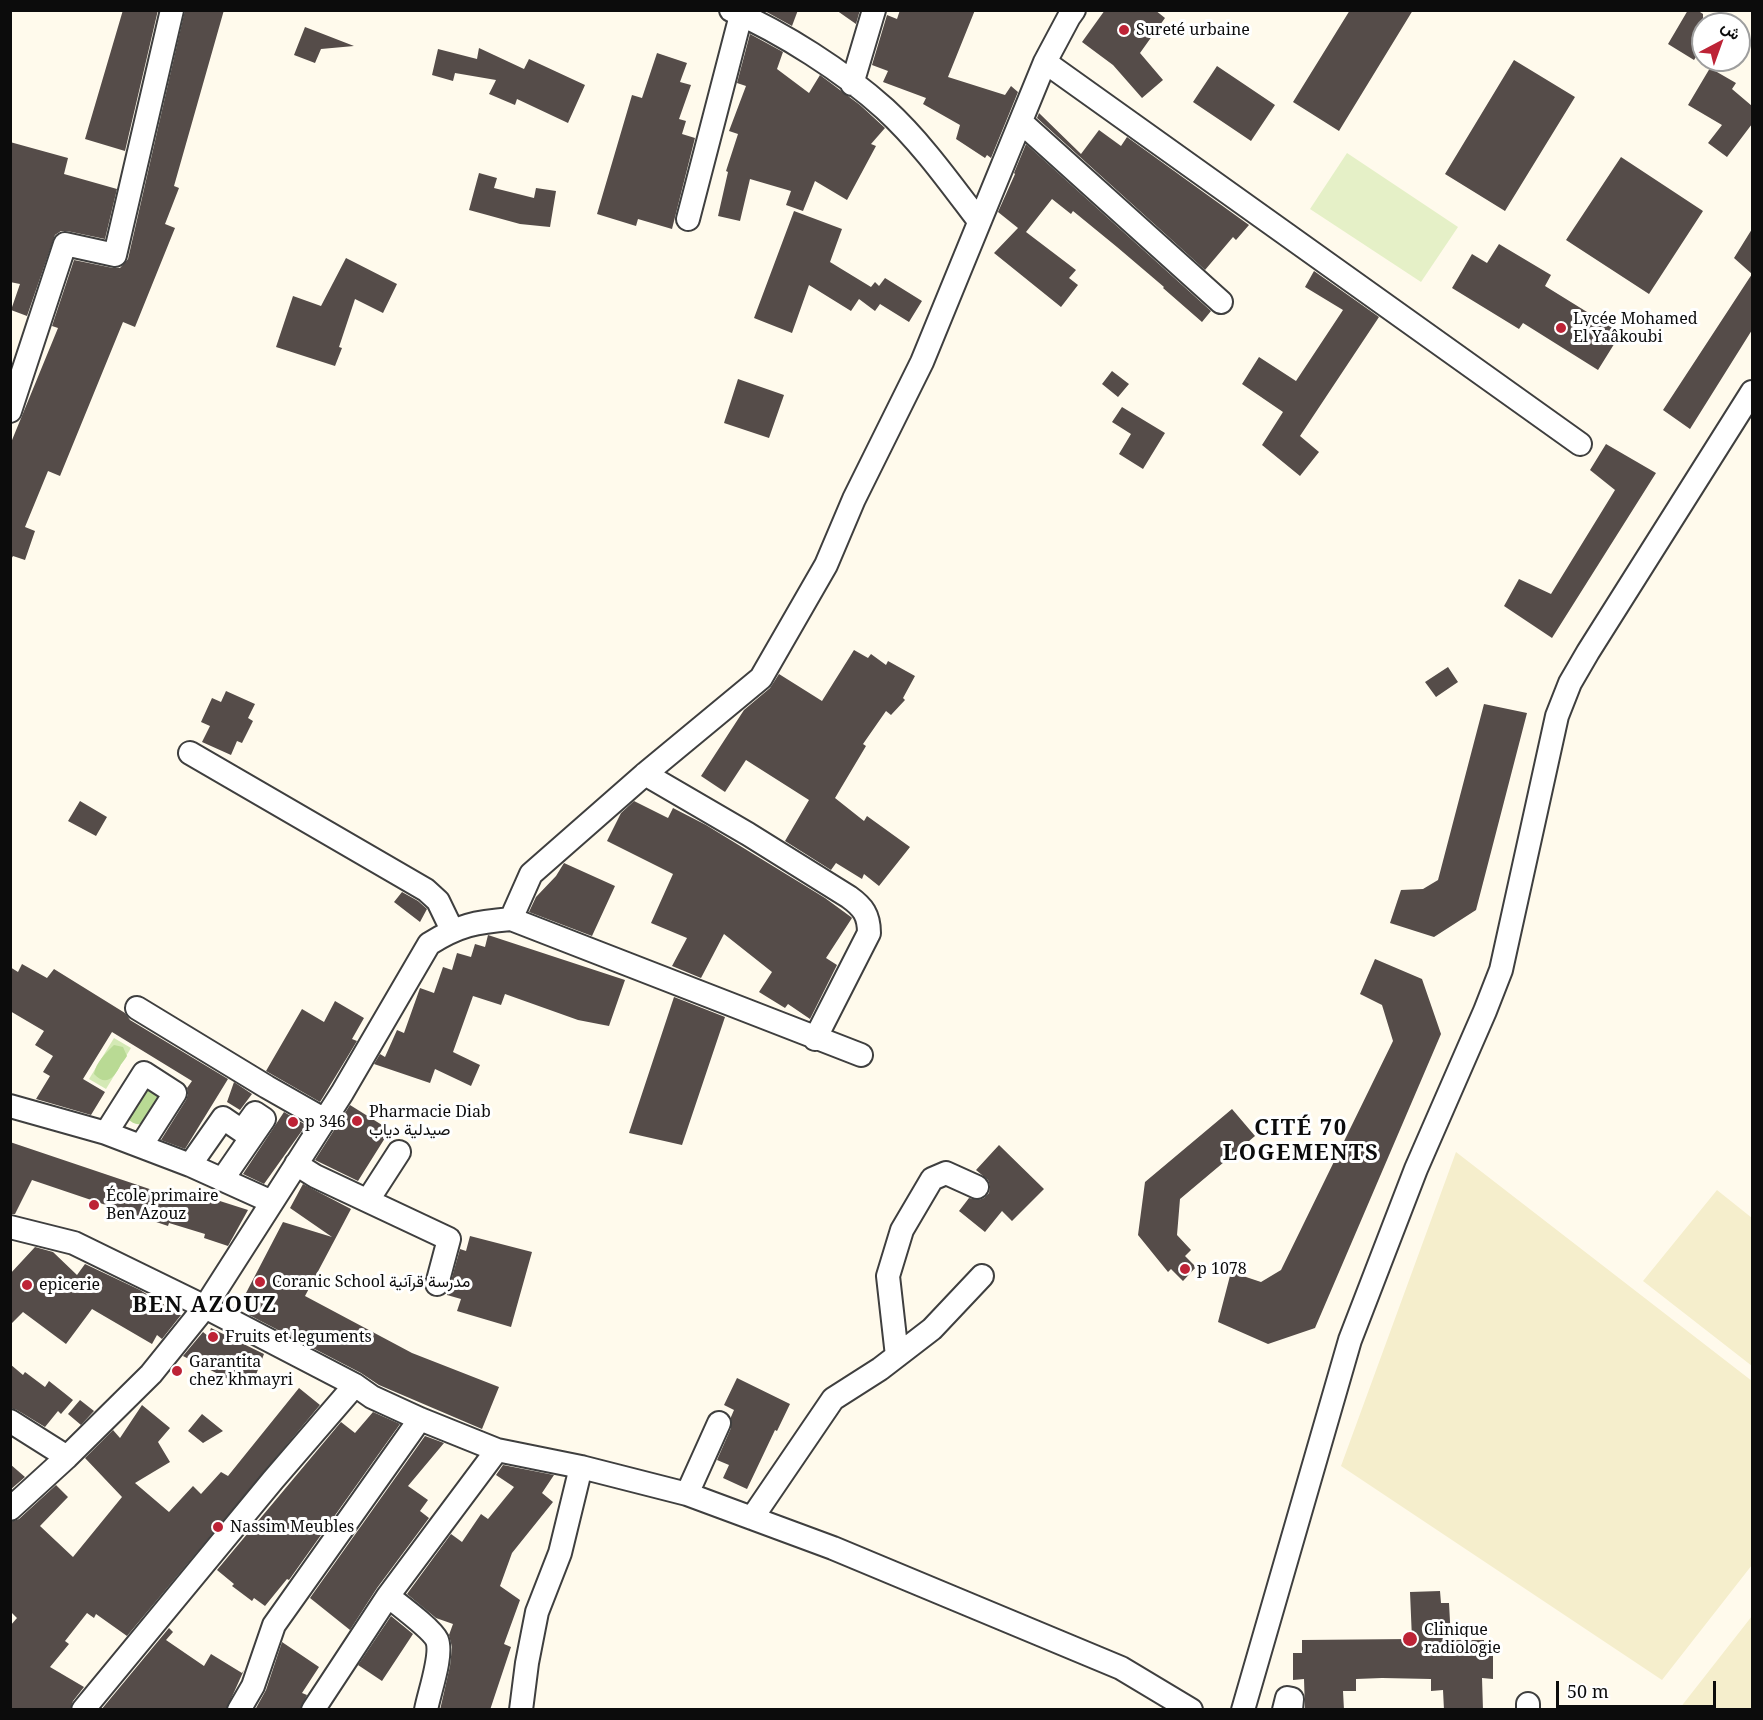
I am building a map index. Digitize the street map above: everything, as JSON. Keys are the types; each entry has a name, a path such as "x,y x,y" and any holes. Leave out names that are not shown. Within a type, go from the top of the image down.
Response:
{"street":[{"path":"10,411 64,244 116,255 172,10"},
{"path":"852,84 874,10"},
{"path":"511,919 531,874 645,774 761,678 826,565 854,500 922,362 1045,62 1074,10"},
{"path":"688,219 736,13 828,65 885,109 933,161 979,221"},
{"path":"1045,62 1580,444"},
{"path":"1021,122 1221,302"},
{"path":"1244,1710 1350,1340 1416,1169 1501,970 1557,716 1570,683 1588,652 1752,392"},
{"path":"190,753 426,890 438,901 453,930"},
{"path":"645,774 849,897 866,913 869,933 815,1039"},
{"path":"10,1509 67,1457 151,1374 205,1307 325,1120 429,944 453,930 476,922 511,919 861,1055"},
{"path":"137,1008 325,1120"},
{"path":"106,1133 144,1073 175,1093 141,1146"},
{"path":"10,1106 106,1133 190,1165 272,1202"},
{"path":"190,1165 223,1118 242,1131 255,1113 264,1119 222,1180"},
{"path":"368,1200 399,1152"},
{"path":"296,1164 449,1239 437,1284"},
{"path":"897,1356 888,1275 902,1230 932,1179 946,1173 977,1187"},
{"path":"10,1227 74,1243 205,1307 420,1419 497,1450 581,1467 687,1494 833,1548 1121,1668 1191,1710"},
{"path":"752,1518 833,1399 897,1356 932,1329 982,1276"},
{"path":"83,1710 273,1480 355,1385"},
{"path":"239,1710 253,1686 274,1625 420,1419"},
{"path":"10,1420 67,1457"},
{"path":"687,1494 719,1423"},
{"path":"312,1710 388,1596 497,1450"},
{"path":"521,1710 526,1663 537,1612 558,1559 581,1467"},
{"path":"388,1596 436,1640 438,1655 426,1710"},
{"path":"1284,1710 1287,1698 1292,1699 1291,1710"}],"shaded area":[{"path":"1456,1152 1752,1381 1752,1565 1662,1680 1341,1466"},
{"path":"1717,1190 1752,1218 1752,1366 1643,1281"},
{"path":"1752,1616 1752,1709 1680,1708"}],"green space":[{"path":"1347,153 1458,227 1421,282 1310,209"},
{"path":"114,1038 131,1048 106,1089 89,1079"},
{"path":"114,1045 123,1047 127,1056 111,1078 102,1080 94,1074 95,1070"},
{"path":"148,1089 152,1089 161,1097 148,1119 143,1123 133,1123 127,1118"}],"building":[{"path":"123,10 158,10 125,151 85,139"},
{"path":"185,10 224,10 174,186 179,188 165,224 175,228 135,327 123,322 60,476 48,471 25,527 35,531 25,560 13,556 10,561 10,445 58,328 52,326 74,260 120,268 128,259"},
{"path":"763,10 798,10 792,26"},
{"path":"836,10 860,10 856,24"},
{"path":"900,10 975,10 948,77 1005,95 1011,86 1018,92 991,158 987,155 985,158 956,139 960,125 923,104 926,98 883,82 888,71 872,65 887,15 897,19"},
{"name":"Sureté urbaine","path":"1105,10 1155,10 1165,18 1140,53 1163,80 1142,98 1113,65 1082,42"},
{"path":"1350,10 1413,10 1339,131 1293,102"},
{"path":"1688,10 1700,12 1691,12 1691,58 1668,44"},
{"path":"305,27 354,46 321,49 315,63 294,55"},
{"path":"750,34 783,52 777,69 809,93 820,75 860,105 885,128 871,144 876,146 847,200 815,181 803,211 786,205 791,191 750,179 740,221 718,216 728,172 726,171 738,134 729,131 746,86 737,83"},
{"path":"479,48 524,69 529,59 585,85 568,123 517,99 515,105 489,94 496,80 455,73 453,81 432,75 438,49 477,59"},
{"path":"657,53 687,63 680,82 691,85 679,119 686,121 682,134 695,138 672,229 638,219 636,226 597,214 632,95 642,98"},
{"path":"1514,60 1575,97 1505,211 1445,174"},
{"path":"1217,66 1275,105 1251,141 1193,102"},
{"path":"1708,72 1717,72 1736,83 1732,89 1752,106 1752,124 1727,157 1708,143 1722,125 1688,105"},
{"path":"1039,113 1081,154 1099,130 1121,146 1127,137 1249,225 1236,240 1233,237 1205,270 1037,118"},
{"path":"10,142 68,158 64,174 117,189 105,239 67,231 61,231 55,235 27,316 11,310 20,284 10,282"},
{"path":"1026,144 1211,311 1202,322 1117,247 1073,211 1071,214 1052,199 1026,232 1076,270 1069,278 1078,285 1061,307 994,253 1018,228 998,212"},
{"path":"1621,157 1703,211 1649,294 1566,240"},
{"path":"479,173 497,178 494,188 534,198 536,188 556,191 550,227 520,224 469,210"},
{"path":"794,211 842,229 830,262 871,287 875,282 879,286 885,278 922,301 909,322 880,304 875,311 859,299 851,311 809,285 792,333 754,318"},
{"path":"1752,229 1752,274 1734,258"},
{"path":"1499,244 1551,275 1545,286 1621,333 1598,370 1523,323 1519,329 1452,288 1472,254 1487,263"},
{"path":"346,258 397,284 383,313 355,299 335,366 276,347 293,296 321,306"},
{"path":"1314,271 1379,317 1300,436 1319,452 1300,476 1262,445 1283,412 1242,384 1259,357 1296,381 1343,310 1305,287"},
{"path":"1752,274 1752,330 1690,429 1663,410"},
{"path":"1112,371 1129,384 1118,397 1102,384"},
{"path":"738,379 784,395 769,438 724,423"},
{"path":"1122,407 1165,433 1143,469 1119,454 1131,434 1112,422"},
{"path":"1606,444 1656,473 1552,638 1504,606 1519,579 1551,594 1615,490 1590,470"},
{"path":"854,650 868,658 871,654 886,665 888,661 915,676 903,698 905,700 891,715 886,711 863,744 866,746 835,798 864,821 867,816 910,847 879,886 864,874 862,879 836,863 831,870 785,841 809,800 746,760 725,792 701,776 744,710 770,688 779,674 822,701"},
{"path":"1448,667 1458,682 1436,697 1425,682"},
{"path":"226,691 255,704 248,718 253,721 242,743 237,741 231,755 202,742 210,726 201,722 212,698 221,702"},
{"path":"1484,704 1527,713 1476,910 1434,937 1390,923 1401,890 1423,889 1438,880"},
{"path":"80,801 107,817 96,836 68,821"},
{"path":"634,801 668,818 673,808 706,825 825,898 852,918 826,958 837,965 810,1019 788,1004 785,1008 759,992 772,972 724,934 701,978 672,966 687,938 651,923 673,874 607,841 621,813"},
{"path":"564,863 615,886 592,936 529,912 536,897 556,876"},
{"path":"402,892 427,909 420,922 394,902"},
{"path":"488,935 625,980 609,1026 578,1020 505,994 501,1005 473,996 453,1052 480,1065 471,1086 435,1069 430,1083 374,1064 380,1054 385,1057 397,1030 404,1033 420,988 434,993 443,967 452,970 457,953 471,957 475,944 485,947"},
{"path":"1375,959 1422,979 1441,1034 1315,1328 1268,1344 1218,1322 1231,1272 1261,1282 1281,1270 1393,1041 1382,1005 1360,994"},
{"path":"22,964 47,978 54,969 125,1013 130,1020 228,1079 185,1149 161,1140 186,1100 187,1088 192,1081 112,1032 83,1079 105,1092 91,1115 36,1099 50,1076 43,1072 53,1056 35,1045 44,1031 10,1011 10,967 18,972"},
{"path":"674,997 725,1017 682,1145 629,1133"},
{"path":"335,1001 364,1018 352,1039 357,1041 320,1102 266,1071 302,1009 324,1022"},
{"path":"234,1082 252,1094 240,1110 227,1102"},
{"path":"350,1105 390,1130 358,1181 315,1160"},
{"path":"1232,1109 1255,1136 1180,1199 1177,1235 1191,1250 1185,1256 1196,1267 1183,1281 1171,1269 1168,1272 1138,1235 1145,1182"},
{"path":"284,1112 306,1125 264,1184 243,1174"},
{"path":"10,1142 194,1204 198,1194 248,1210 228,1246 204,1238 205,1234 169,1223 168,1226 32,1180 15,1214 10,1214"},
{"path":"999,1145 1044,1189 1012,1221 1002,1211 985,1232 959,1211 969,1198 979,1200 989,1193 988,1180 976,1170"},
{"path":"303,1184 351,1209 305,1296 412,1353 499,1387 482,1429 379,1385 361,1373 249,1315 258,1299 246,1293 283,1222 332,1237 290,1208"},
{"path":"470,1236 532,1252 511,1327 457,1311 461,1299 447,1295 460,1249 466,1251"},
{"path":"35,1247 53,1252 77,1275 85,1264 140,1290 181,1315 162,1339 157,1335 152,1344 92,1309 66,1344 23,1312 10,1325 10,1274"},
{"path":"211,1328 264,1354 254,1380 234,1372 230,1380 183,1356 203,1332 208,1336"},
{"path":"10,1364 23,1375 25,1372 45,1387 49,1381 73,1400 61,1414 58,1411 45,1427 10,1408"},
{"path":"737,1378 790,1404 747,1489 723,1478 729,1465 717,1460 731,1428 731,1417 734,1410 724,1405"},
{"path":"299,1388 320,1405 127,1636 96,1614 94,1618 87,1613 65,1641 69,1644 50,1667 84,1687 73,1701 70,1710 10,1710 10,1626 17,1618 10,1611 10,1522 19,1519 56,1485 68,1497 40,1526 73,1557 122,1497 85,1458 113,1430 120,1438 142,1405 170,1428 158,1442 170,1462 135,1483 169,1512 193,1486 201,1494 221,1472 228,1476"},
{"path":"80,1400 94,1411 81,1425 68,1414"},
{"path":"373,1412 400,1424 289,1580 287,1579 265,1606 254,1598 252,1601 232,1586 234,1584 217,1570 341,1422 355,1433"},
{"path":"202,1414 223,1431 203,1443 188,1431"},
{"path":"425,1436 444,1443 408,1486 428,1500 420,1511 429,1518 377,1588 350,1630 310,1598"},
{"path":"10,1464 25,1477 10,1490"},
{"path":"503,1465 554,1475 542,1493 553,1502 512,1553 500,1586 520,1600 504,1644 511,1647 490,1710 440,1710 450,1666 452,1647 449,1635 453,1624 436,1618 407,1594 451,1534 462,1542 481,1514 488,1519 514,1487 496,1475"},
{"path":"1440,1591 1441,1603 1449,1603 1451,1640 1484,1640 1484,1652 1493,1652 1493,1679 1482,1678 1483,1710 1444,1710 1443,1690 1431,1691 1431,1679 1382,1678 1356,1679 1356,1691 1343,1691 1344,1710 1305,1710 1304,1679 1293,1680 1293,1653 1302,1653 1302,1640 1412,1639 1410,1592"},
{"path":"391,1616 413,1634 382,1681 358,1665"},
{"path":"169,1628 173,1632 166,1640 204,1666 211,1654 242,1673 244,1670 226,1710 101,1710"},
{"path":"282,1642 319,1667 302,1693 307,1695 300,1710 255,1710 266,1690"}],"place":[{"name":"Sureté urbaine","path":"1124,30"},
{"name":"Lycée Mohamed El Yaâkoubi","path":"1561,328"},
{"name":"Pharmacie Diab صيدلية دياب","path":"357,1121"},
{"name":"p 346","path":"293,1122"},
{"name":"École primaire Ben Azouz","path":"94,1205"},
{"name":"p 1078","path":"1185,1269"},
{"name":"Coranic School مدرسة قرآنية","path":"260,1282"},
{"name":"epicerie","path":"27,1285"},
{"name":"Fruits et leguments","path":"213,1337"},
{"name":"Garantita chez khmayri","path":"177,1371"},
{"name":"Nassim Meubles","path":"218,1527"},
{"name":"Clinique radiologie","path":"1410,1639"}],"district":[{"name":"CITÉ 70 LOGEMENTS","path":"1301,1142"},
{"name":"BEN AZOUZ","path":"205,1306"}]}
